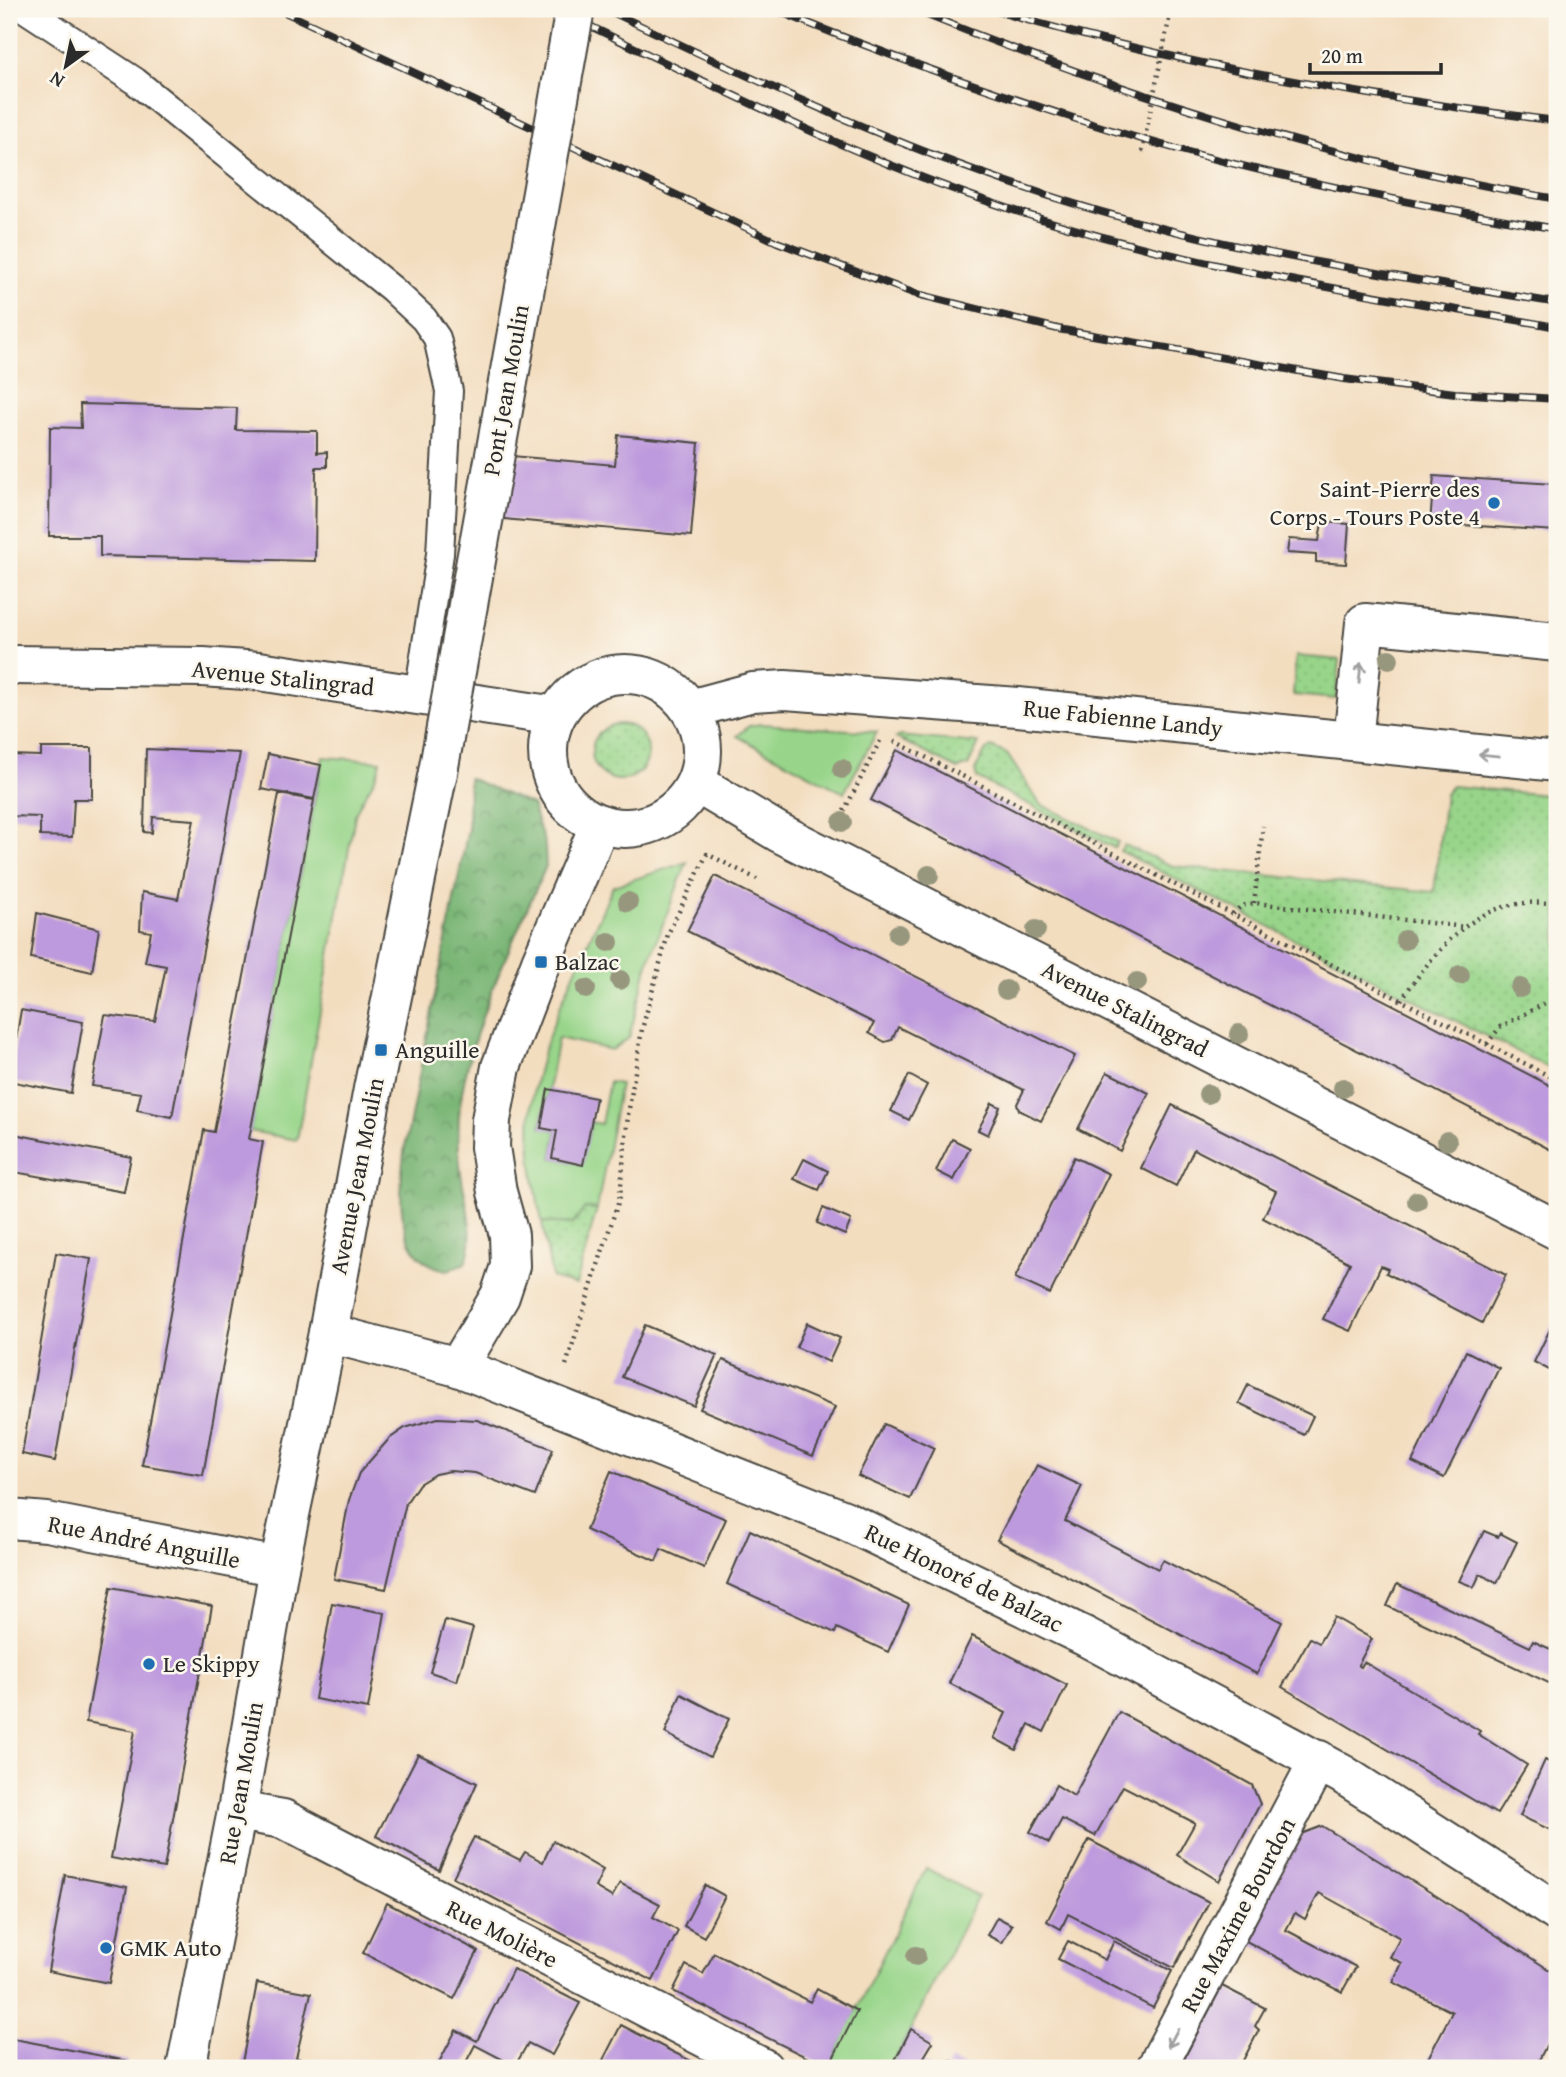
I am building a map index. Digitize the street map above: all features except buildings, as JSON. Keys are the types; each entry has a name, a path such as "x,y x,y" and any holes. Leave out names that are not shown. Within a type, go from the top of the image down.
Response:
{"street":[{"name":"Pont Jean Moulin","path":"438,772 575,9"},
{"path":"1353,741 1365,623 1557,642"},
{"name":"Avenue Stalingrad","path":"9,665 231,669 556,716"},
{"path":"632,674 664,686 690,709 700,733 702,758 696,783 683,802 666,817 645,826 622,829 600,824 577,812 559,792 549,768 548,741 556,716 569,697 588,683 609,675 632,674"},
{"name":"Rue Fabienne Landy","path":"690,709 753,692 785,690 904,697 1557,762"},
{"name":"Avenue Jean Moulin","path":"328,1333 373,1089 438,772"},
{"name":"Avenue Stalingrad","path":"696,783 778,832 1557,1230"},
{"path":"458,1367 500,1296 510,1266 509,1235 497,1192 490,1147 491,1120 500,1067 600,824"},
{"name":"Rue Honoré de Balzac","path":"328,1333 458,1367 552,1402 844,1520 1086,1637 1319,1760 1557,1912"},
{"name":"Rue Jean Moulin","path":"186,2068 237,1811 279,1567 328,1333"},
{"name":"Rue André Anguille","path":"9,1519 47,1522 279,1567"},
{"name":"Rue Maxime Bourdon","path":"1156,2068 1319,1760"},
{"name":"Rue Molière","path":"237,1811 283,1819 763,2068"}],"lane":[{"path":"25,9 135,81 392,289 424,319 437,338 449,391 440,554 418,694"}],"path":[{"path":"1142,152 1171,10 1164,9"},
{"path":"844,811 904,697"},
{"path":"883,735 1557,1080"},
{"path":"1254,903 1264,826"},
{"path":"552,1402 582,1320 620,1196 628,1115 642,1029 668,934 707,854 757,879"},
{"path":"1233,914 1241,906 1254,903 1466,927"},
{"path":"1401,1000 1431,958 1466,927 1507,904 1557,904"},
{"path":"1487,1044 1500,1027 1557,997"}],"green space":[{"path":"1296,656 1340,660 1336,699 1293,695"},
{"path":"620,724 631,726 640,732 646,741 646,763 640,772 631,778 620,780 609,778 600,772 594,763 592,752 594,741 600,732 609,726"},
{"path":"760,724 877,732 844,793 737,736 749,726"},
{"path":"899,736 979,743 968,766 958,769 896,738"},
{"path":"991,747 1007,754 1040,804 1118,842 1114,848 977,778 975,770 986,750"},
{"path":"323,757 381,761 355,815 297,1140 250,1131"},
{"path":"469,778 532,805 545,845 546,866 495,983 466,1074 460,1105 459,1142 461,1176 470,1227 469,1252 465,1263 448,1270 430,1265 418,1254 409,1240 401,1206 401,1187 404,1152 468,829"},
{"path":"1452,786 1557,796 1557,1072 1120,851 1124,845 1173,866 1434,892 1445,794"},
{"path":"687,862 649,960 629,1038 612,1050 558,1038 541,1127 557,1131 552,1158 582,1164 591,1122 601,1124 609,1082 620,1084 597,1209 585,1208 573,1224 542,1222 531,1159 531,1111 539,1069 556,1016 613,886"},
{"path":"585,1208 597,1209 576,1285 552,1278 542,1222 573,1224"},
{"path":"926,1868 978,1896 891,2068 828,2068"}],"railway":[{"path":"278,9 777,242 913,293 1058,329 1344,379 1455,393 1557,399"},
{"path":"555,9 834,141 1007,208 1074,229 1211,264 1557,327"},
{"path":"606,9 836,116 954,163 1075,204 1134,221 1254,249 1557,303"},
{"path":"773,9 971,84 1206,157 1323,184 1557,229"},
{"path":"912,9 1069,69 1229,122 1392,166 1557,199"},
{"path":"989,9 1129,46 1271,77 1557,121"}],"place":[{"name":"Saint-Pierre des Corps - Tours Poste 4","path":"1494,503"},
{"name":"Balzac","path":"541,962"},
{"name":"Anguille","path":"381,1050"},
{"name":"Le Skippy","path":"149,1664"},
{"name":"GMK Auto","path":"106,1948"}]}
